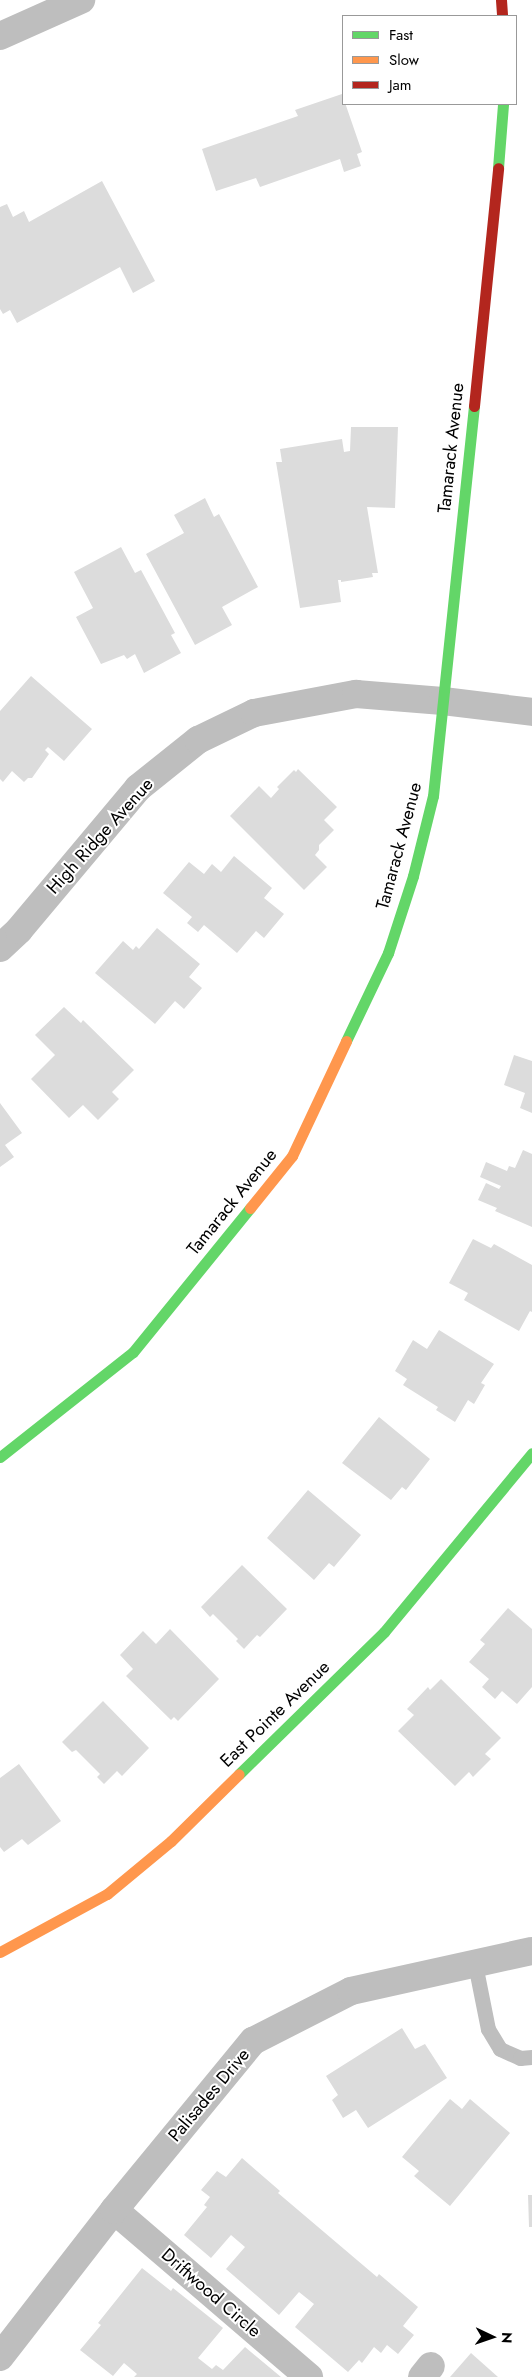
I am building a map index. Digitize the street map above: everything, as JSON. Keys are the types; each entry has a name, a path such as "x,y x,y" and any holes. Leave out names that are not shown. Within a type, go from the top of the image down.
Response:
{"main road":[{"path":"502,0 502,15"},
{"name":"Tamarack Avenue","path":"0,1457 133,1352 292,1156 388,953 413,876 433,796 503,124 503,105"},
{"name":"East Pointe Avenue","path":"0,1952 107,1894 171,1841 384,1632 532,1452"}],"street":[{"path":"0,36 81,0"},
{"name":"High Ridge Avenue","path":"0,948 25,922 138,788 198,740 254,713 356,694 442,701 532,712"},
{"name":"Palisades Drive","path":"0,2357 114,2210 253,2042 351,1990 532,1951"},
{"name":"Driftwood Circle","path":"114,2210 309,2377"}],"lane":[{"path":"475,1964 488,2029 500,2049 520,2058 532,2057"}],"building":[{"path":"342,94 342,105 346,105 362,152 357,154 361,166 344,172 340,159 260,187 256,178 216,191 202,149 298,116 295,110"},
{"path":"102,181 155,281 133,293 120,267 17,323 10,310 3,314 0,309 0,207 7,204 13,217 24,211 29,222"},
{"path":"351,427 398,427 395,508 367,507 378,573 372,573 373,577 341,582 341,580 338,580 341,602 300,608 276,462 282,462 280,449 342,439 344,452 350,451"},
{"path":"205,498 214,517 219,514 258,587 222,607 232,625 195,645 146,554 184,533 174,515"},
{"path":"121,547 135,573 141,570 175,633 171,635 181,653 144,673 135,654 127,659 124,655 101,664 76,617 93,608 74,572"},
{"path":"31,676 92,729 64,761 48,747 45,750 49,754 32,778 28,778 24,782 12,771 3,782 0,779 0,711"},
{"path":"298,769 337,807 324,820 334,830 319,845 319,850 315,855 327,867 304,890 230,816 259,786 271,798 279,789 277,787 294,770 296,772"},
{"path":"234,856 272,888 264,898 284,914 264,938 256,931 237,953 204,925 198,932 187,923 192,917 163,893 189,862 204,874 212,864 221,872"},
{"path":"157,928 200,964 189,977 202,988 184,1009 175,1001 155,1024 95,973 123,941 133,950 136,946 139,949"},
{"path":"64,1007 81,1023 83,1020 134,1070 112,1092 119,1099 98,1120 83,1105 69,1118 31,1079 55,1055 35,1035"},
{"path":"514,1055 532,1061 532,1113 520,1108 525,1093 504,1085"},
{"path":"0,1103 22,1133 5,1145 14,1157 0,1167"},
{"path":"523,1150 532,1154 532,1227 495,1211 497,1208 478,1200 486,1183 499,1189 501,1186 480,1177 486,1162 507,1171 509,1166 515,1168"},
{"path":"473,1239 491,1248 494,1244 532,1265 532,1312 530,1311 519,1331 464,1300 468,1293 449,1283"},
{"path":"439,1330 494,1364 481,1383 485,1385 474,1404 468,1400 455,1422 436,1410 438,1407 403,1385 407,1379 395,1371 413,1340 427,1349"},
{"path":"379,1417 430,1459 406,1490 402,1487 391,1500 342,1463"},
{"path":"308,1490 361,1535 334,1567 329,1563 314,1580 267,1538"},
{"path":"242,1565 287,1609 260,1637 257,1635 244,1649 236,1641 238,1639 213,1614 210,1617 201,1607"},
{"path":"508,1608 532,1629 532,1687 517,1704 502,1691 495,1699 482,1687 489,1679 469,1662 485,1644 480,1640"},
{"path":"170,1629 219,1679 178,1721 174,1717 171,1720 126,1676 133,1669 120,1655 143,1631 156,1644"},
{"path":"441,1679 501,1738 485,1754 491,1759 473,1777 469,1772 455,1786 398,1731 414,1715 407,1709 428,1687 430,1690"},
{"path":"103,1701 149,1748 122,1776 117,1771 104,1784 97,1777 100,1774 76,1750 72,1752 62,1742"},
{"path":"19,1764 61,1821 28,1845 22,1839 4,1852 0,1847 0,1778"},
{"path":"402,2028 415,2049 425,2044 447,2078 368,2128 356,2110 343,2118 332,2100 338,2095 326,2076"},
{"path":"450,2099 462,2109 470,2099 510,2133 450,2206 414,2176 419,2171 402,2157"},
{"path":"242,2158 280,2191 278,2193 377,2277 379,2274 418,2307 403,2326 414,2335 398,2354 387,2345 381,2353 374,2347 362,2363 359,2360 348,2372 295,2327 314,2304 299,2292 279,2315 226,2269 245,2247 231,2235 211,2258 184,2235 207,2207 204,2205 210,2197 201,2190 217,2171 226,2177"},
{"path":"528,2195 532,2195 532,2227 529,2227"},
{"path":"142,2268 171,2291 173,2288 223,2328 198,2358 212,2369 216,2365 223,2370 245,2347 281,2377 134,2377 137,2374 124,2363 113,2376 80,2350 101,2325 98,2323"},
{"path":"471,2353 498,2377 450,2377"}],"traffic: fast":[{"path":"498,168 503,105"},
{"path":"346,1041 388,953 413,876 433,796 474,406"},
{"path":"0,1457 133,1352 250,1208"},
{"path":"239,1774 384,1632 532,1453"}],"traffic: slow":[{"path":"250,1208 292,1156 346,1041"},
{"path":"0,1952 107,1894 171,1841 239,1774"}],"traffic: jam":[{"path":"501,0 502,15"},
{"path":"474,406 498,168"}]}
